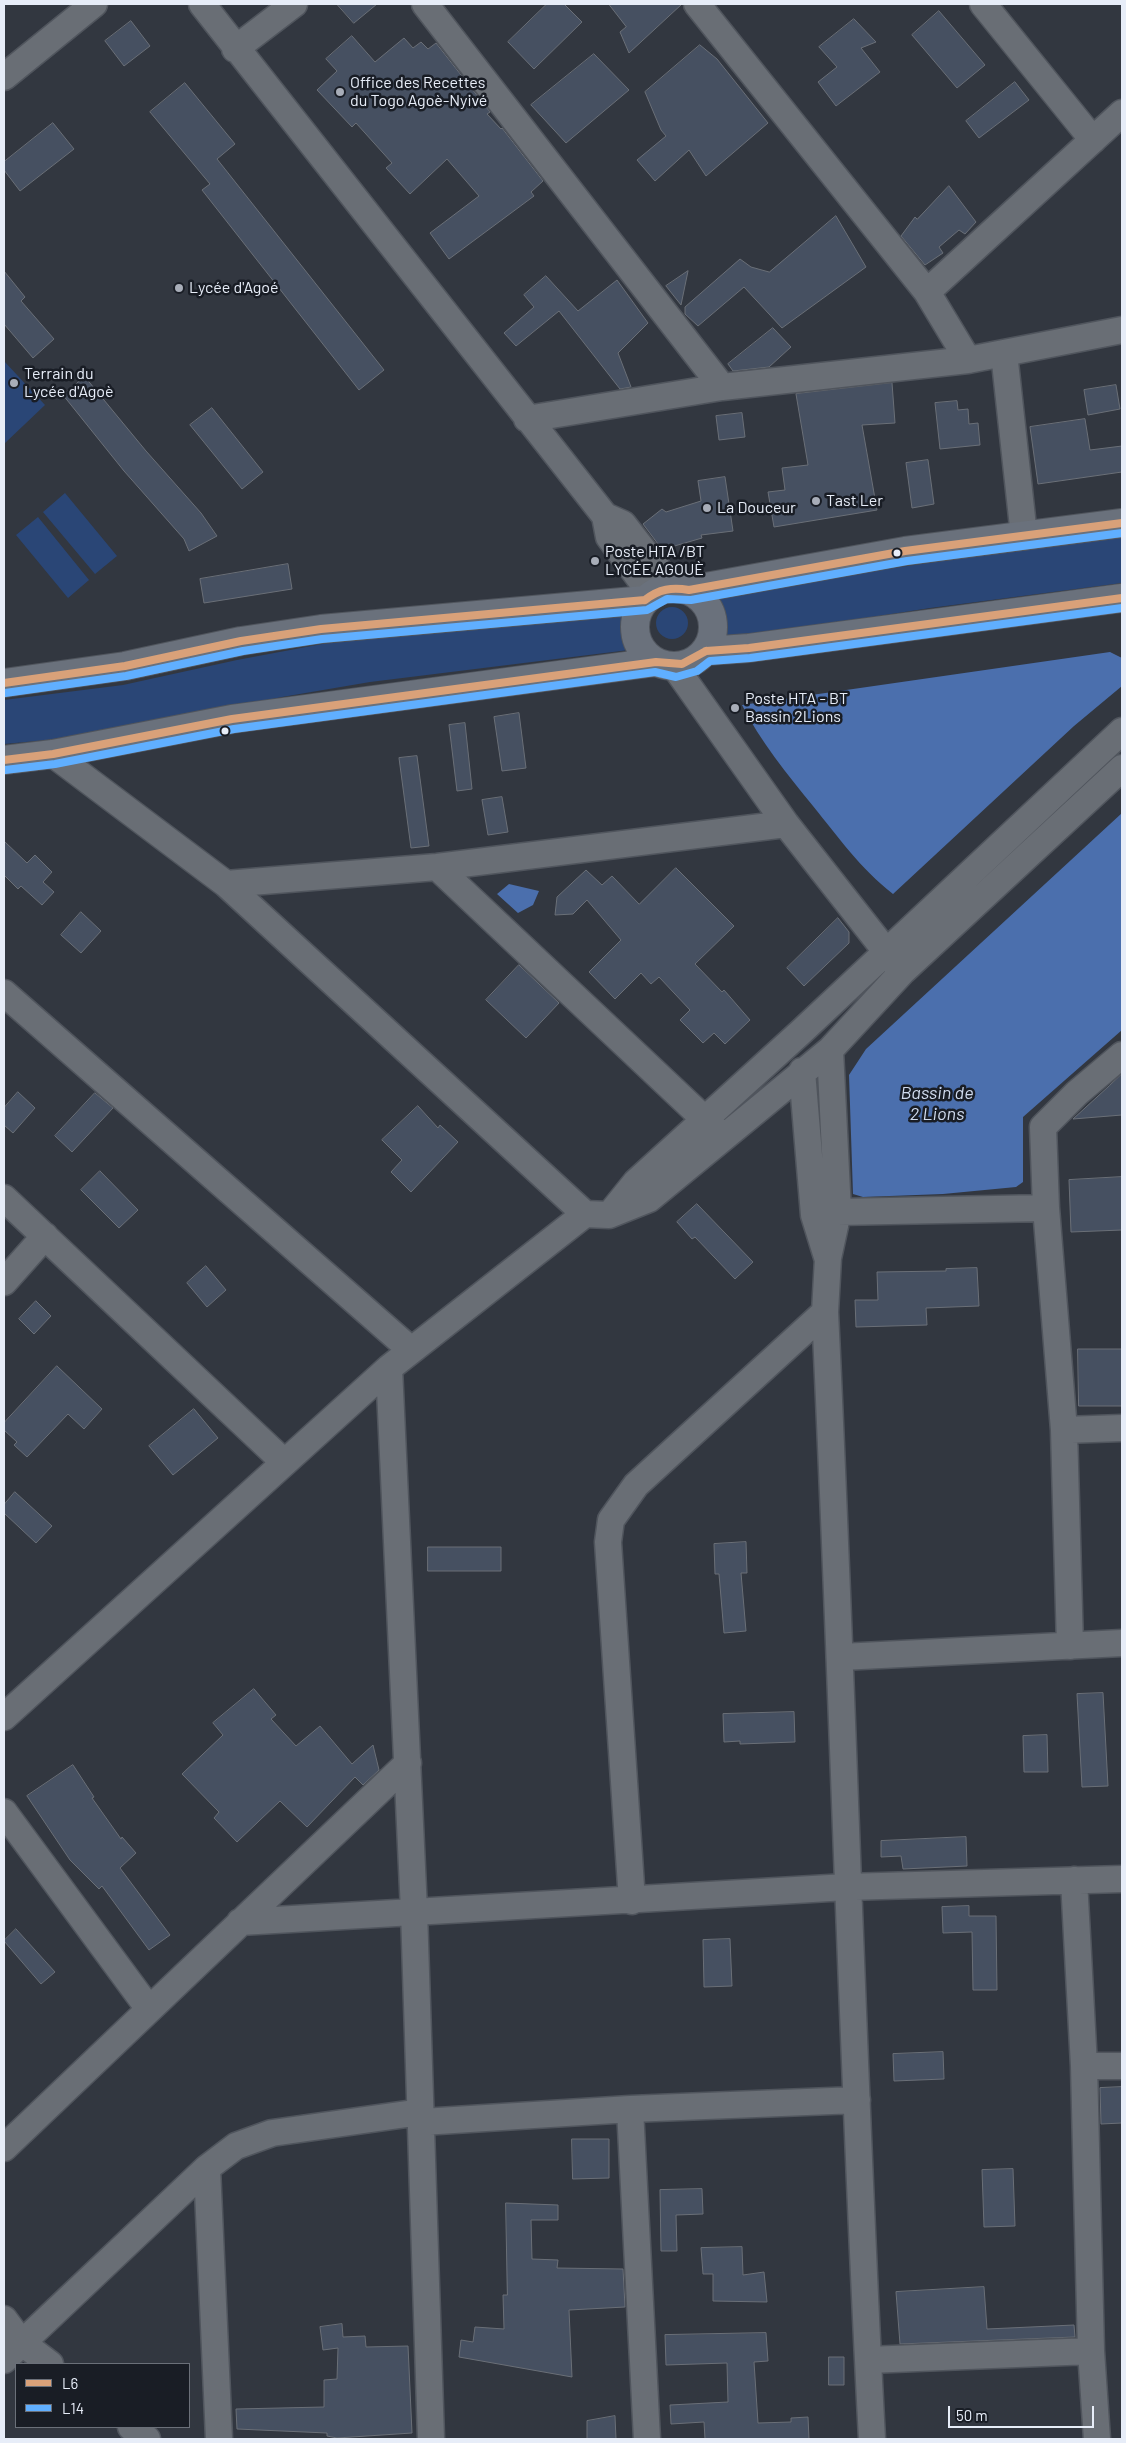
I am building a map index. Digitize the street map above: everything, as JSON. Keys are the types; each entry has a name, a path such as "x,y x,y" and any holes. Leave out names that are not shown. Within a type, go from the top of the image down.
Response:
{"main road":[{"path":"4,683 124,666 241,641 321,629 664,593 905,551 1122,523"},
{"path":"4,760 53,754 232,719 692,662 706,651 713,634 712,616 704,601 664,593"},
{"path":"664,593 636,616 635,634 642,650 665,664"},
{"path":"706,651 749,648 1122,598"}],"street":[{"path":"4,77 94,4"},
{"path":"202,4 605,516 623,524 664,593"},
{"path":"236,48 294,4"},
{"path":"425,4 722,387"},
{"path":"697,4 927,292 968,360"},
{"path":"983,4 1093,140"},
{"path":"927,292 1122,113"},
{"path":"527,419 722,387 968,360 1122,330"},
{"path":"1004,353 1024,536"},
{"path":"665,664 884,952 903,972"},
{"path":"714,1129 884,952 1122,731"},
{"path":"53,754 226,884 597,1215"},
{"path":"4,1716 284,1462 411,1350 597,1215 636,1182 802,1072 830,1050 903,972 1122,768"},
{"path":"226,884 436,867 786,824"},
{"path":"436,867 714,1129"},
{"path":"4,993 411,1350"},
{"path":"830,1050 838,1212 828,1258 825,1312 841,1657 847,1886 872,2439"},
{"path":"1070,1646 1064,1430 1046,1208 1043,1127 1077,1093 1122,1054"},
{"path":"802,1072 814,1215 828,1258"},
{"path":"4,1198 284,1462"},
{"path":"838,1212 1046,1208"},
{"path":"4,1282 46,1236"},
{"path":"632,1901 608,1542 611,1520 636,1485 825,1312"},
{"path":"389,1368 414,1911 431,2439"},
{"path":"1064,1430 1122,1428"},
{"path":"841,1657 1122,1643"},
{"path":"4,2148 408,1763"},
{"path":"4,1812 149,2009"},
{"path":"240,1922 414,1911 632,1901 847,1886 1122,1879"},
{"path":"1074,1880 1084,2066 1092,2351 1097,2439"},
{"path":"1084,2066 1122,2066"},
{"path":"12,2351 207,2168 236,2146 272,2133 421,2117 857,2100"},
{"path":"630,2109 647,2439"},
{"path":"207,2168 219,2439"},
{"path":"4,2318 12,2351"},
{"path":"12,2351 47,2363"},
{"path":"868,2360 1092,2351"},
{"path":"132,2428 147,2439"}],"shaded area":[{"name":"Terrain du Lycée d'Agoè","path":"4,361 45,405 4,444"},
{"path":"65,493 117,556 95,574 43,512"},
{"path":"38,517 89,580 68,598 16,535"},
{"path":"1122,535 1122,583 930,608 725,640 722,616 718,605 721,596 776,585"},
{"path":"672,607 678,608 683,612 687,617 687,629 683,634 678,638 672,639 666,638 661,634 657,629 656,623 657,617 661,612 666,608"},
{"path":"625,610 629,650 370,682 282,697 178,719 47,740 4,744 4,700 123,685 322,644"}],"water":[{"path":"1110,652 1122,658 1122,686 1074,726 893,894 860,863 793,782 766,744 742,705"},
{"name":"Bassin de 2 Lions","path":"1122,813 1122,1030 1023,1117 1023,1182 1016,1187 943,1194 863,1197 853,1194 849,1075 866,1049"},
{"path":"509,884 539,891 533,905 518,913 497,894"}],"building":[{"path":"337,4 377,4 354,23"},
{"path":"547,4 564,4 582,22 534,69 508,42"},
{"path":"609,4 682,4 629,53 620,32 626,27"},
{"path":"939,11 985,65 957,88 912,35"},
{"path":"854,19 876,42 861,48 880,72 836,106 818,82 837,67 819,47"},
{"path":"131,21 150,46 124,66 105,41"},
{"path":"352,36 375,62 404,38 413,48 421,42 428,49 436,43 490,112 487,114 502,128 543,181 531,192 534,196 449,259 430,233 479,196 447,159 410,194 386,168 392,163 356,123 352,127 317,90 337,71 326,59"},
{"path":"700,45 717,59 768,123 706,176 689,150 655,181 637,160 666,136 661,130 645,92"},
{"path":"594,54 629,90 566,143 531,105"},
{"path":"1015,82 1029,100 979,138 966,121"},
{"path":"185,83 235,144 217,159 384,370 359,390 202,190 210,184 150,112"},
{"path":"53,123 74,149 20,191 4,170 4,162"},
{"path":"949,186 976,222 965,234 959,230 939,247 943,253 925,265 901,236 915,217 917,219"},
{"path":"836,216 866,267 782,328 744,287 698,326 685,314 685,307 740,259 751,267 769,272"},
{"path":"4,271 25,297 21,301 54,339 33,358 4,324"},
{"path":"688,271 681,305 666,286"},
{"path":"546,276 578,311 617,280 648,323 618,353 631,387 620,389 559,311 516,346 504,333 534,307 524,295"},
{"path":"773,328 791,347 769,367 733,371 728,364"},
{"path":"85,377 146,451 201,513 217,536 189,551 184,539 124,471 63,395"},
{"path":"892,383 895,423 862,425 877,510 774,527 768,492 785,490 782,468 808,465 796,394"},
{"path":"1116,385 1120,409 1088,415 1084,390"},
{"path":"957,401 958,410 968,409 969,424 978,423 980,445 940,449 935,403"},
{"path":"212,408 263,472 242,489 190,425"},
{"path":"742,413 745,437 719,440 716,416"},
{"path":"1085,419 1090,450 1122,446 1122,472 1038,484 1030,427"},
{"path":"928,460 934,504 912,508 906,463"},
{"path":"725,477 733,531 701,535 702,538 671,547 658,544 643,524 662,509 666,512 701,501 698,481"},
{"path":"288,564 292,589 204,603 200,579"},
{"path":"519,713 526,768 502,771 494,717"},
{"path":"465,723 472,789 457,791 449,725"},
{"path":"417,756 429,846 411,848 399,758"},
{"path":"502,797 508,832 488,835 482,800"},
{"path":"4,841 27,863 35,855 52,872 43,882 54,892 42,905 21,886 18,889 4,875"},
{"path":"676,868 734,926 695,964 722,992 724,990 750,1020 725,1044 714,1033 703,1043 680,1020 690,1010 659,977 651,984 641,973 615,999 589,972 621,940 587,900 573,914 555,915 557,897 586,870 602,885 612,876 639,904"},
{"path":"81,912 101,931 81,953 61,935"},
{"path":"838,918 849,932 849,943 804,986 787,968"},
{"path":"519,965 559,1003 526,1038 486,1000"},
{"path":"1122,1074 1122,1115 1073,1119 1109,1086"},
{"path":"18,1092 35,1108 13,1133 4,1125 4,1108"},
{"path":"95,1093 113,1108 72,1152 55,1136"},
{"path":"418,1106 438,1128 440,1125 458,1142 411,1192 391,1172 402,1160 382,1140"},
{"path":"100,1171 138,1210 119,1228 81,1190"},
{"path":"1122,1177 1122,1230 1071,1232 1069,1180"},
{"path":"697,1204 753,1262 735,1279 695,1237 692,1239 677,1222"},
{"path":"206,1266 226,1290 207,1307 187,1283"},
{"path":"977,1268 979,1306 926,1308 927,1325 856,1327 855,1300 878,1300 877,1272 946,1271 946,1269"},
{"path":"36,1301 51,1316 34,1334 19,1319"},
{"path":"1078,1349 1122,1349 1122,1406 1079,1406"},
{"path":"57,1366 102,1409 84,1429 68,1414 27,1457 14,1445 17,1442 4,1430 4,1423"},
{"path":"194,1409 218,1438 173,1475 149,1446"},
{"path":"15,1492 52,1526 36,1543 4,1513 4,1505"},
{"path":"746,1542 747,1573 741,1573 746,1631 724,1633 719,1574 715,1574 714,1544"},
{"path":"428,1547 501,1547 501,1571 428,1571"},
{"path":"254,1689 276,1715 271,1719 296,1746 320,1726 352,1764 373,1745 379,1770 363,1785 355,1777 307,1827 280,1801 237,1842 214,1818 219,1812 182,1774 223,1735 213,1723"},
{"path":"1103,1693 1108,1786 1082,1787 1077,1694"},
{"path":"794,1712 795,1742 740,1744 740,1741 724,1742 723,1714"},
{"path":"1047,1735 1048,1772 1024,1772 1023,1736"},
{"path":"73,1765 94,1797 92,1798 121,1839 122,1837 136,1853 120,1868 170,1935 149,1950 102,1886 99,1889 70,1860 27,1796"},
{"path":"966,1837 967,1866 903,1869 901,1856 881,1857 881,1841"},
{"path":"969,1906 969,1916 996,1916 997,1990 973,1990 972,1932 943,1933 942,1907"},
{"path":"16,1929 55,1972 41,1984 4,1941"},
{"path":"730,1939 732,1986 704,1987 703,1940"},
{"path":"943,2052 944,2079 894,2081 893,2054"},
{"path":"1122,2087 1122,2123 1101,2124 1100,2088"},
{"path":"572,2139 609,2139 609,2178 573,2179"},
{"path":"1013,2169 1015,2226 984,2227 982,2170"},
{"path":"702,2189 703,2214 676,2215 677,2251 661,2251 660,2190"},
{"path":"506,2203 558,2205 558,2220 531,2220 532,2259 558,2260 557,2268 623,2269 625,2307 569,2310 572,2377 459,2357 461,2340 473,2342 475,2327 504,2329 503,2295 507,2295"},
{"path":"742,2247 743,2275 764,2272 767,2302 713,2301 713,2274 703,2274 701,2248"},
{"path":"984,2287 987,2329 1074,2325 1075,2337 900,2344 896,2292"},
{"path":"342,2324 343,2337 365,2336 366,2347 408,2346 412,2433 337,2438 327,2436 327,2433 237,2429 236,2409 324,2407 324,2380 337,2379 338,2348 323,2350 320,2327"},
{"path":"766,2333 768,2361 754,2362 758,2423 791,2422 791,2418 808,2417 809,2439 705,2439 704,2422 671,2424 670,2405 728,2402 727,2363 666,2365 665,2335"},
{"path":"829,2357 844,2357 844,2385 829,2385"},
{"path":"615,2416 616,2439 587,2439 587,2421"}],"transit line":[{"name":"L6","path":"645,600 655,593 666,590 689,590 905,551 1122,523"},
{"name":"L14","path":"5,693 126,676 243,651 322,639 647,610 667,599 691,600 907,561 1122,533"},
{"name":"L6","path":"706,651 749,648 1122,598"},
{"name":"L6","path":"4,683 125,666 241,641 321,629 645,600"},
{"name":"L14","path":"5,770 55,764 234,729 655,672 676,677 697,671 710,661 750,658 1122,608"},
{"name":"L6","path":"4,760 53,754 232,719 656,662 682,664 706,651"}],"place":[{"name":"Office des Recettes du Togo Agoè-Nyivé","path":"340,92"},
{"name":"Lycée d'Agoé","path":"179,288"},
{"name":"Terrain du Lycée d'Agoè","path":"14,383"},
{"name":"Tast Ler","path":"816,501"},
{"name":"La Douceur","path":"707,508"},
{"name":"Poste HTA /BT LYCÉE AGOUÈ","path":"595,561"},
{"name":"Poste HTA - BT Bassin 2Lions","path":"735,708"}]}
